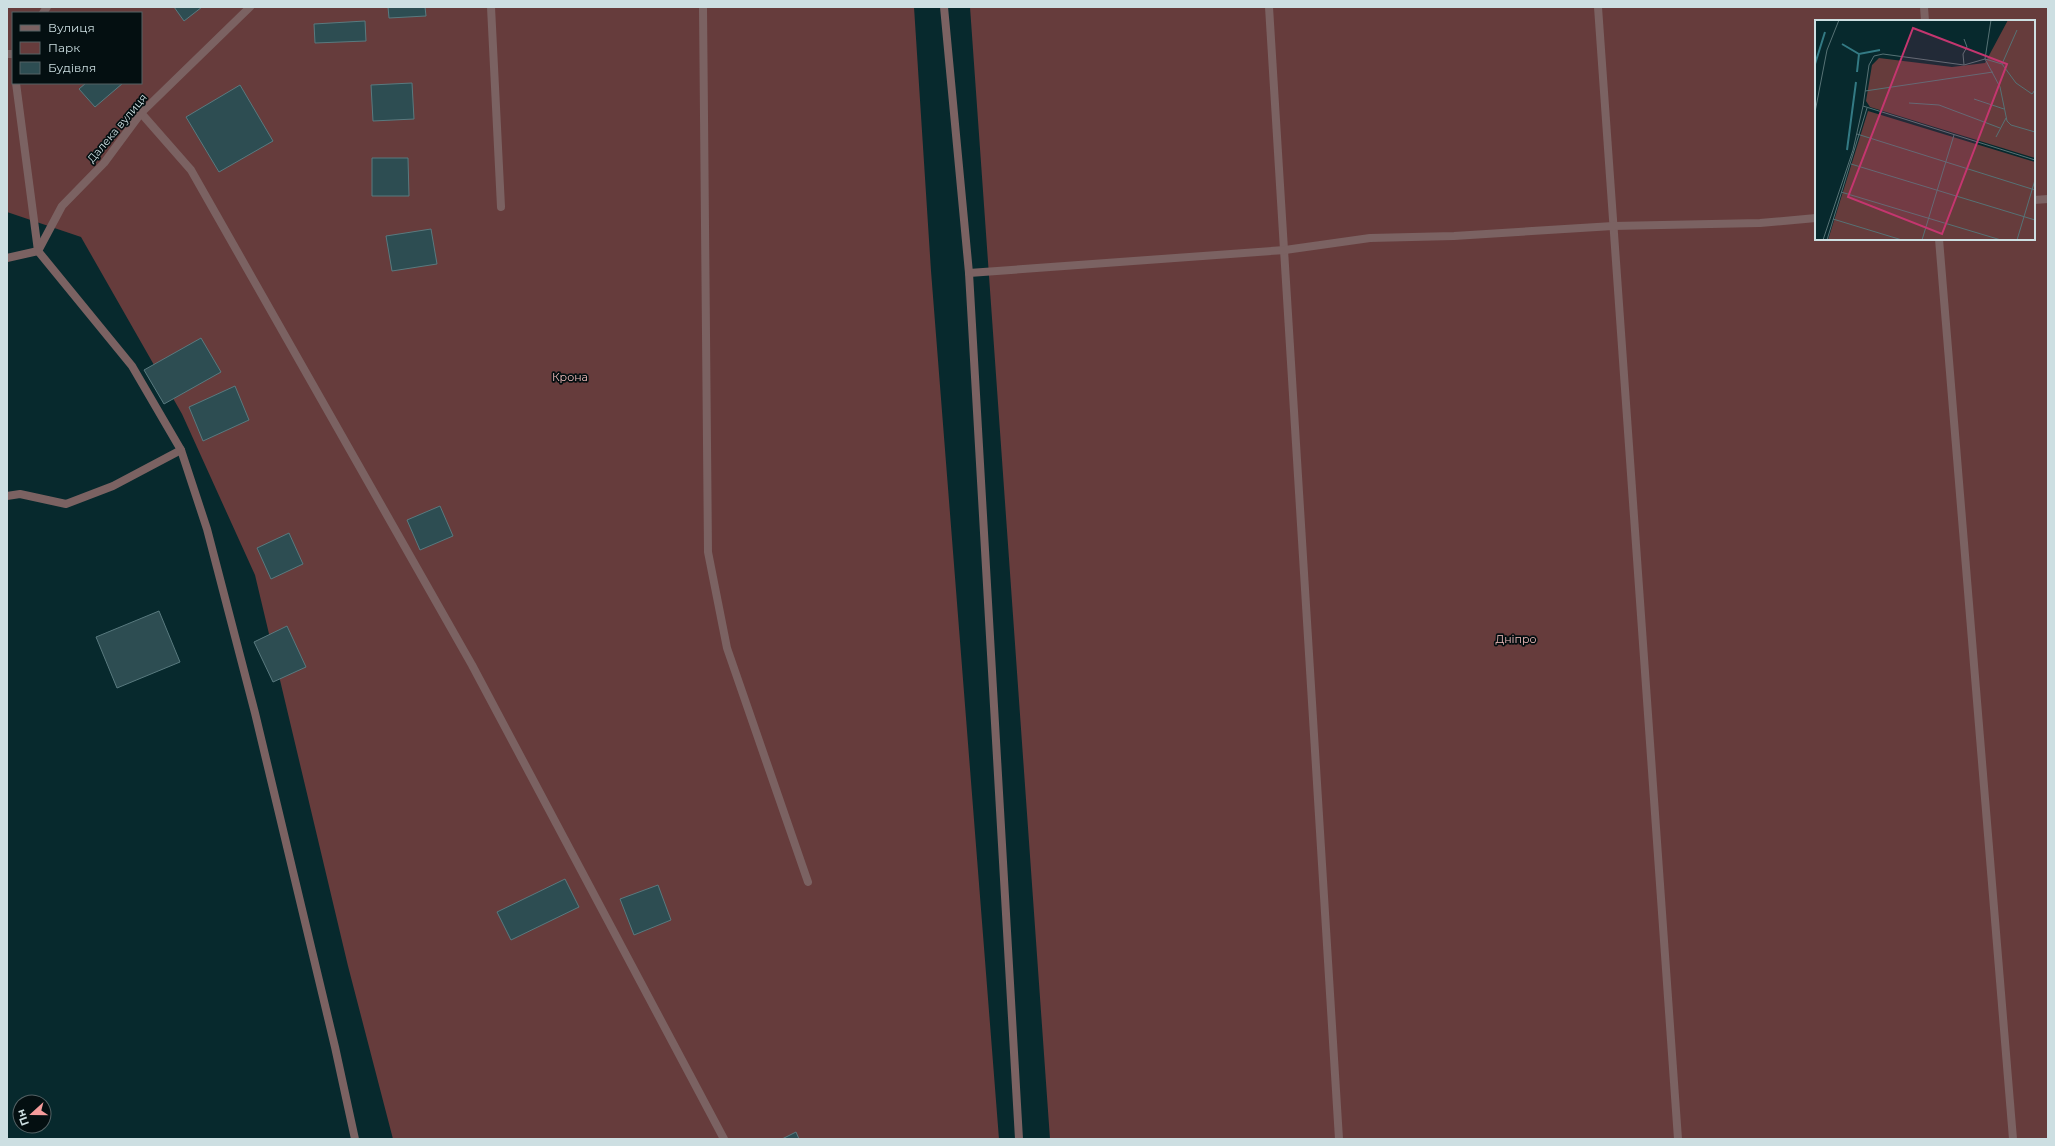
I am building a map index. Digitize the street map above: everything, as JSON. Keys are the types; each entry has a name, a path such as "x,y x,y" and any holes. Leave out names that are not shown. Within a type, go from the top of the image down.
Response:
{"street":[{"name":"Далека вулиця","path":"38,251 62,206 104,163 141,113 250,7"},
{"path":"491,7 501,207"},
{"path":"703,7 708,552 726,648 808,882"},
{"path":"944,7 969,273 1019,1139"},
{"path":"1269,7 1339,1139"},
{"path":"1598,7 1678,1139"},
{"path":"1924,7 1924,20"},
{"path":"16,84 38,251 132,366 181,450 207,529 255,713 335,1047 355,1139"},
{"path":"141,113 191,170 472,665 724,1139"},
{"path":"2035,200 2048,200"},
{"path":"969,273 1285,250 1370,238 1454,236 1613,226 1760,223 1815,218"},
{"path":"1939,240 2013,1139"},
{"path":"7,258 38,251"},
{"path":"7,496 20,494 66,504 113,486 181,450"}],"green space":[{"name":"Крона","path":"7,7 914,7 931,271 999,1139 393,1139 348,966 255,575 182,414 81,237 7,212"},
{"name":"Дніпро","path":"970,7 2048,7 2048,1139 1050,1139"}],"building":[{"path":"174,7 202,7 184,21"},
{"path":"388,7 425,7 426,16 389,18"},
{"path":"365,21 366,41 315,43 314,24"},
{"path":"412,83 414,119 373,121 371,85"},
{"path":"85,84 122,84 95,107 79,89"},
{"path":"240,85 273,141 219,172 186,117"},
{"path":"372,158 408,158 409,196 372,196"},
{"path":"431,229 437,264 392,271 386,236"},
{"path":"201,338 221,372 164,404 144,370"},
{"path":"235,386 249,420 203,441 189,407"},
{"path":"440,506 453,536 420,550 407,520"},
{"path":"289,533 303,564 271,579 257,548"},
{"path":"159,611 180,662 117,688 96,637"},
{"path":"287,626 306,667 273,682 254,642"},
{"path":"565,879 579,907 511,940 497,912"},
{"path":"658,885 671,920 634,935 620,899"},
{"path":"796,1132 799,1139 782,1139"}]}
